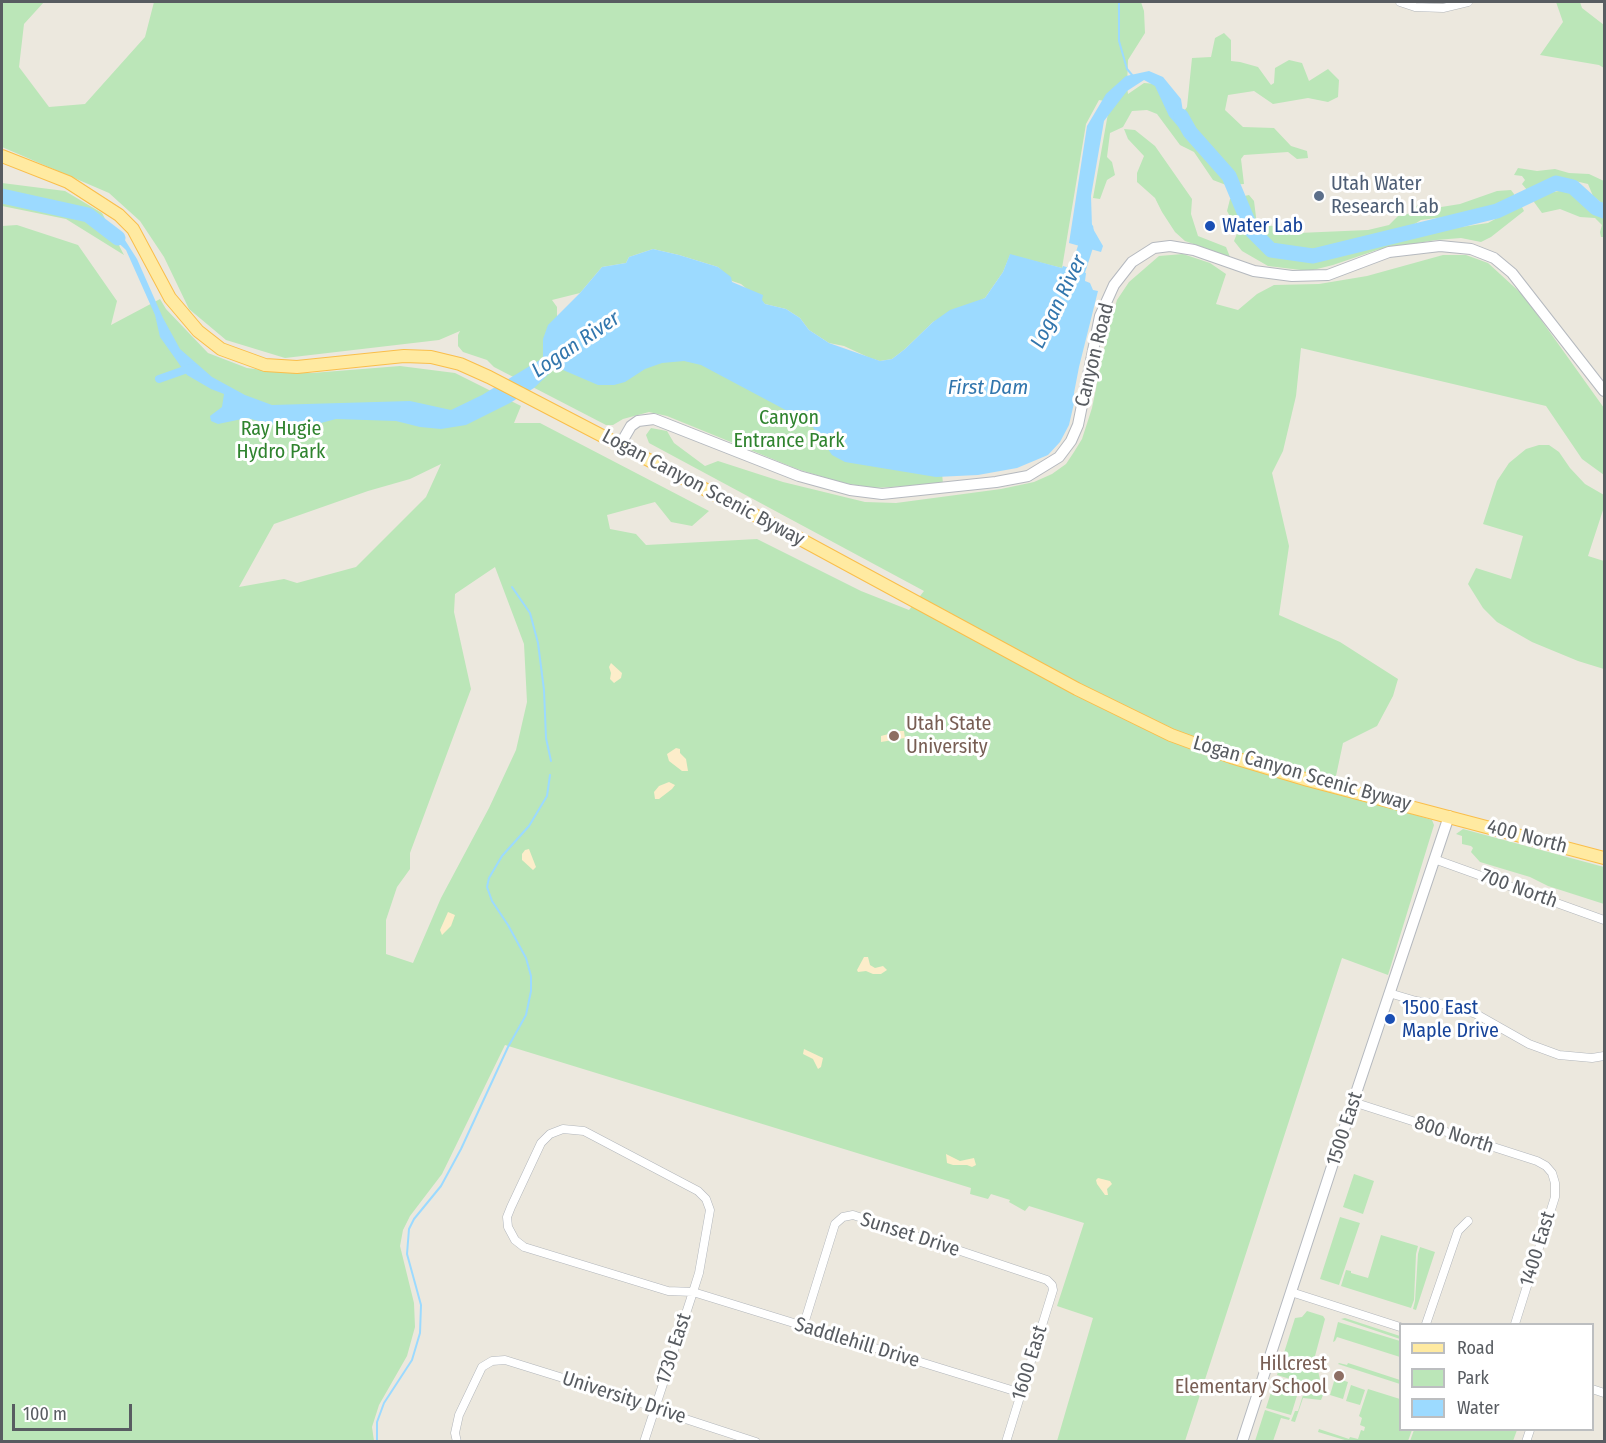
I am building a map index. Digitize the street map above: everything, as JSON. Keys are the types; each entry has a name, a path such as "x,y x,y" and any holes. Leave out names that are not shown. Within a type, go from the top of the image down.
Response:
{"main road":[{"name":"Logan Canyon Scenic Byway","path":"2,156 68,182 119,215 133,229 170,298 198,331 220,349 265,365 297,367 384,356 431,357 460,364 789,533 1086,693 1172,735 1230,757 1308,780 1449,816"},
{"name":"400 North","path":"1449,816 1605,858"}],"street":[{"path":"1400,2 1415,7 1443,8 1468,2"},
{"name":"Canyon Road","path":"620,445 631,426 638,421 654,419 799,476 850,490 882,494 996,482 1028,476 1059,457 1071,441 1078,425 1100,316 1114,285 1132,262 1154,248 1170,246 1194,250 1254,271 1292,276 1328,275 1389,252 1440,246 1471,249 1494,258 1512,273 1605,391"},
{"name":"1500 East","path":"1242,1442 1449,816"},
{"name":"700 North","path":"1434,859 1605,920"},
{"path":"1389,993 1416,1001 1448,1005 1476,1014 1529,1044 1559,1055 1592,1058 1605,1056"},
{"name":"800 North","path":"1353,1102 1537,1161 1552,1173"},
{"name":"1730 East","path":"644,1442 655,1409 693,1292 699,1273 710,1210 706,1199 698,1191 584,1131 562,1129 550,1134 542,1143 507,1217 508,1227 514,1240 524,1247 668,1291 693,1292"},
{"name":"1400 East","path":"1515,1323 1555,1197 1552,1173"},
{"name":"Sunset Drive","path":"803,1327 835,1224 843,1217 853,1215 1047,1280 1052,1285"},
{"path":"1426,1323 1458,1231 1468,1221"},
{"name":"1600 East","path":"1006,1442 1053,1290 1052,1285"},
{"name":"Saddlehill Drive","path":"693,1292 1021,1394"},
{"path":"1292,1292 1399,1326"},
{"name":"University Drive","path":"457,1442 455,1433 459,1416 482,1367 492,1361 505,1360 637,1401 756,1442"}],"green space":[{"name":"Canyon Entrance Park","path":"2,2 44,2 24,24 19,67 49,107 85,104 145,37 154,2 1141,2 1144,11 1145,33 1128,60 1128,94 1144,83 1157,84 1179,118 1187,107 1192,58 1211,57 1215,38 1224,33 1231,40 1231,61 1258,67 1271,85 1274,83 1275,68 1289,60 1302,63 1309,81 1328,69 1339,80 1338,97 1328,102 1308,98 1273,104 1254,91 1228,95 1225,110 1243,127 1274,128 1291,146 1307,151 1308,158 1297,159 1288,152 1244,155 1241,159 1244,184 1226,185 1213,180 1194,152 1180,145 1157,114 1147,110 1132,111 1123,127 1110,133 1107,157 1112,162 1115,175 1107,180 1100,199 1093,198 1110,102 1099,100 1086,124 1062,268 1010,255 1003,272 985,298 933,322 892,359 880,361 844,346 829,343 809,330 800,318 786,309 765,304 741,284 732,281 718,267 653,249 629,257 626,263 602,267 580,293 552,300 557,307 557,319 683,352 942,473 943,484 874,488 843,483 797,469 667,416 649,412 623,419 613,425 606,425 494,367 487,360 463,352 458,346 460,331 439,340 285,358 226,340 189,309 164,257 140,221 109,193 2,147"},
{"path":"1556,2 1580,2 1582,8 1604,25 1604,68 1599,65 1540,55 1563,22"},
{"path":"1124,129 1135,130 1155,146 1192,199 1191,214 1198,236 1226,247 1230,257 1185,241 1175,232 1155,198 1137,182 1137,173 1144,156 1128,139"},
{"path":"1518,168 1537,171 1555,169 1569,173 1589,174 1604,181 1604,205 1593,196 1588,184 1562,178 1545,181 1527,190 1522,184 1525,180 1522,176 1514,175"},
{"path":"2,183 65,191 102,213 124,255 66,219 2,206"},
{"path":"1511,190 1514,194 1513,199 1499,208 1421,220 1405,230 1364,239 1349,246 1352,250 1408,235 1488,223 1517,207 1522,207 1524,211 1481,242 1461,238 1436,240 1377,250 1309,271 1268,266 1242,251 1234,241 1238,231 1227,211 1230,199 1249,195 1254,201 1257,225 1273,226 1275,234 1368,230 1389,225 1399,215 1408,214 1415,206 1427,205 1435,208 1460,204 1497,191"},
{"path":"1564,190 1576,192 1604,215 1604,237 1601,237 1600,232 1602,225 1595,218 1580,217 1560,209 1542,213 1534,202 1535,198 1544,194"},
{"name":"Ray Hugie Hydro Park","path":"17,225 78,245 117,301 111,325 160,299 166,309 208,353 247,368 312,373 400,366 455,373 521,406 514,423 540,423 709,511 692,526 671,522 655,502 607,515 610,529 636,534 646,545 757,539 861,591 909,610 924,591 649,443 646,435 651,428 667,431 674,443 705,466 718,461 783,482 865,502 896,503 1001,489 1034,482 1052,474 1066,464 1082,439 1092,408 1107,334 1117,300 1129,282 1159,256 1183,254 1210,263 1226,274 1216,304 1238,310 1257,294 1274,285 1319,284 1367,276 1443,255 1466,255 1488,263 1524,296 1604,408 1604,475 1582,459 1546,406 1301,348 1296,396 1283,451 1272,473 1289,546 1279,615 1340,642 1398,679 1393,696 1377,726 1343,743 1333,790 1432,820 1434,825 1388,975 1342,958 1185,1441 1057,1441 1093,1318 1057,1306 1084,1223 1029,1206 1025,1211 1009,1202 1010,1200 991,1194 988,1199 970,1194 971,1188 505,1045 442,1174 410,1216 403,1230 400,1246 414,1303 415,1327 407,1356 379,1405 372,1427 374,1441 2,1441 2,226","holes":["441,464 426,497 356,567 297,583 284,579 239,587 274,524 368,491 410,479","495,567 524,644 527,702 516,750 489,808 441,898 413,963 386,954 386,920 397,887 410,869 410,853 471,689 454,612 455,594"]},
{"path":"1549,445 1559,452 1585,484 1604,495 1604,507 1588,556 1604,561 1604,669 1532,642 1497,622 1483,608 1468,584 1476,568 1511,579 1523,536 1483,524 1497,481 1509,463 1526,449"},
{"path":"1463,829 1604,867 1604,904 1548,886 1530,877 1480,862 1471,852 1473,848 1462,844 1462,836 1456,834"},
{"path":"1354,1174 1374,1181 1363,1214 1343,1207"},
{"path":"1340,1217 1360,1223 1339,1285 1320,1279"},
{"path":"1381,1235 1418,1246 1414,1300 1411,1308 1341,1286 1346,1270 1368,1278"},
{"path":"1420,1247 1435,1252 1416,1310 1413,1309"},
{"path":"1307,1311 1323,1316 1325,1319 1315,1356 1320,1380 1313,1386 1277,1375 1295,1318 1302,1317"},
{"path":"1345,1318 1399,1336 1399,1339 1341,1319"},
{"path":"1338,1322 1399,1341 1399,1357 1337,1337 1333,1342"},
{"path":"1348,1363 1399,1380 1399,1384 1338,1364 1347,1365"},
{"path":"1276,1377 1298,1383 1300,1386 1291,1415 1266,1408"},
{"path":"1335,1378 1348,1382 1343,1399 1330,1395"},
{"path":"1351,1385 1365,1390 1360,1405 1346,1401"},
{"path":"1368,1389 1399,1399 1399,1431 1412,1431 1408,1441 1348,1441 1318,1432 1319,1429 1349,1439 1350,1437 1358,1439 1361,1430 1364,1431 1365,1427 1360,1425 1362,1418 1359,1416"},
{"path":"1305,1390 1323,1395 1321,1400 1303,1398 1295,1422 1291,1421 1295,1411 1298,1411 1303,1395 1301,1392"},
{"path":"1265,1410 1290,1418 1289,1420 1281,1418 1273,1441 1255,1441"},
{"path":"1414,1431 1517,1431 1513,1441 1410,1441"}],"sand":[{"path":"611,663 622,673 621,678 614,683 610,679"},
{"path":"904,731 905,738 881,742 881,736"},
{"path":"676,748 680,749 680,753 686,759 688,771 682,771 669,761 667,754"},
{"path":"669,782 675,785 672,789 659,799 655,799 654,792 659,786"},
{"path":"529,849 536,867 533,870 522,860 522,854"},
{"path":"448,912 455,915 451,926 442,935 440,930"},
{"path":"864,957 868,957 870,965 875,968 883,966 887,970 881,974 858,972"},
{"path":"804,1049 823,1058 821,1067 818,1069 813,1059 803,1054"},
{"path":"946,1154 960,1161 974,1158 976,1165 972,1167 947,1163"},
{"path":"1098,1178 1110,1181 1112,1184 1107,1189 1108,1195 1105,1195 1097,1184"}],"water":[{"path":"1149,71 1163,77 1181,99 1195,146 1169,116 1155,86 1144,80 1127,91 1104,121 1091,196 1092,227 1103,246 1101,252 1069,243 1087,126 1106,94 1126,76"},
{"name":"First Dam","path":"95,225 109,227 123,237 137,259 163,318 180,349 212,377 245,395 272,405 410,401 451,410 482,395 543,358 543,339 548,325 602,267 626,263 629,257 653,249 718,267 731,277 732,282 763,295 762,300 765,304 786,309 800,318 809,330 829,343 880,361 892,359 933,322 950,310 985,298 1003,272 1010,254 1086,273 1085,281 1090,283 1093,290 1098,291 1079,367 1069,425 1060,442 1048,455 1017,468 978,475 936,477 845,462 832,455 810,423 701,365 684,361 662,363 645,369 625,382 614,385 598,385 556,367 534,388 510,403 466,425 441,429 396,421 336,419 321,423 279,426 247,418 218,424 211,421 210,416 222,407 224,394 187,375 160,337 155,315 126,250"}],"waterway":[{"path":"1119,2 1119,41 1127,69 1133,76"},
{"name":"Logan River","path":"1181,116 1190,132 1229,176 1252,231 1271,250 1313,256 1497,211 1556,183 1573,187 1596,208 1604,211"},
{"name":"Logan River","path":"2,196 88,215 118,238"},
{"name":"Logan River","path":"1068,288 1078,270 1087,242 1086,229"},
{"path":"159,379 193,367"},
{"path":"512,587 530,613 538,643 544,690 546,738 551,761"},
{"path":"377,1442 377,1422 384,1403 412,1360 420,1333 421,1305 407,1254 409,1229 414,1219 441,1186 461,1149 508,1047 526,1015 531,991 531,976 526,958 492,901 487,887 489,878 502,856 529,826 547,796 550,775"}],"place":[{"name":"Utah Water Research Lab","path":"1319,196"},
{"name":"Water Lab","path":"1210,226"},
{"name":"Utah State University","path":"894,736"},
{"name":"1500 East Maple Drive","path":"1390,1019"},
{"name":"Hillcrest Elementary School","path":"1339,1376"}]}
